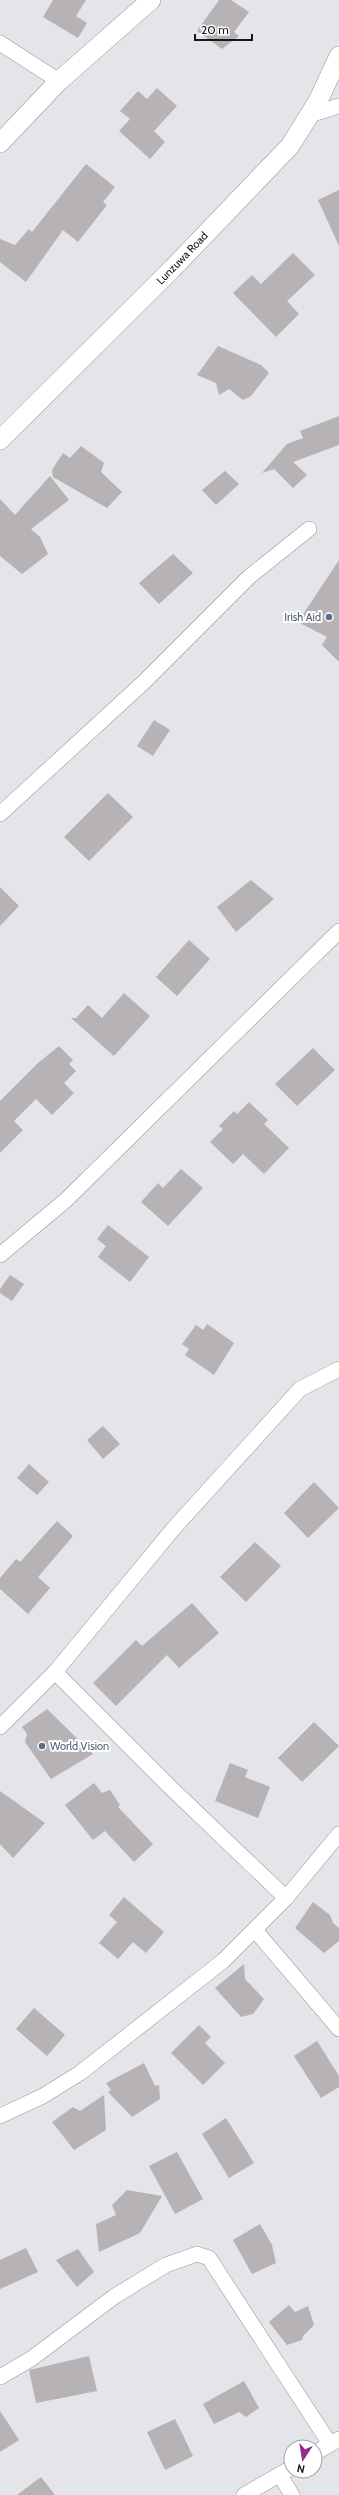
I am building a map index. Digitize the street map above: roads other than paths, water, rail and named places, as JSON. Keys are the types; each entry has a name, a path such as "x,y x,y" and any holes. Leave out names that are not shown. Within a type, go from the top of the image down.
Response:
{"street":[{"path":"0,143 59,81 151,0"},
{"path":"0,43 59,81"},
{"name":"Lunzuwa Road","path":"0,440 173,268 290,146 309,115 339,56"},
{"path":"309,115 339,106"},
{"path":"0,814 144,682 249,577 309,529"},
{"path":"0,1255 66,1200 339,932"},
{"path":"0,1726 55,1672 174,1528 300,1389 339,1369"},
{"path":"55,1672 170,1787 286,1898"},
{"path":"0,2116 43,2096 80,2073 223,1961 286,1898 339,1834"},
{"path":"255,1930 339,2029"},
{"path":"0,2377 31,2359 115,2296 166,2265 196,2254 209,2258 334,2441 323,2448"},
{"path":"244,2495 283,2472"},
{"path":"287,2479 292,2495"}],"place":[{"name":"Irish Aid","path":"329,617"},
{"name":"World Vision","path":"42,1746"}]}
